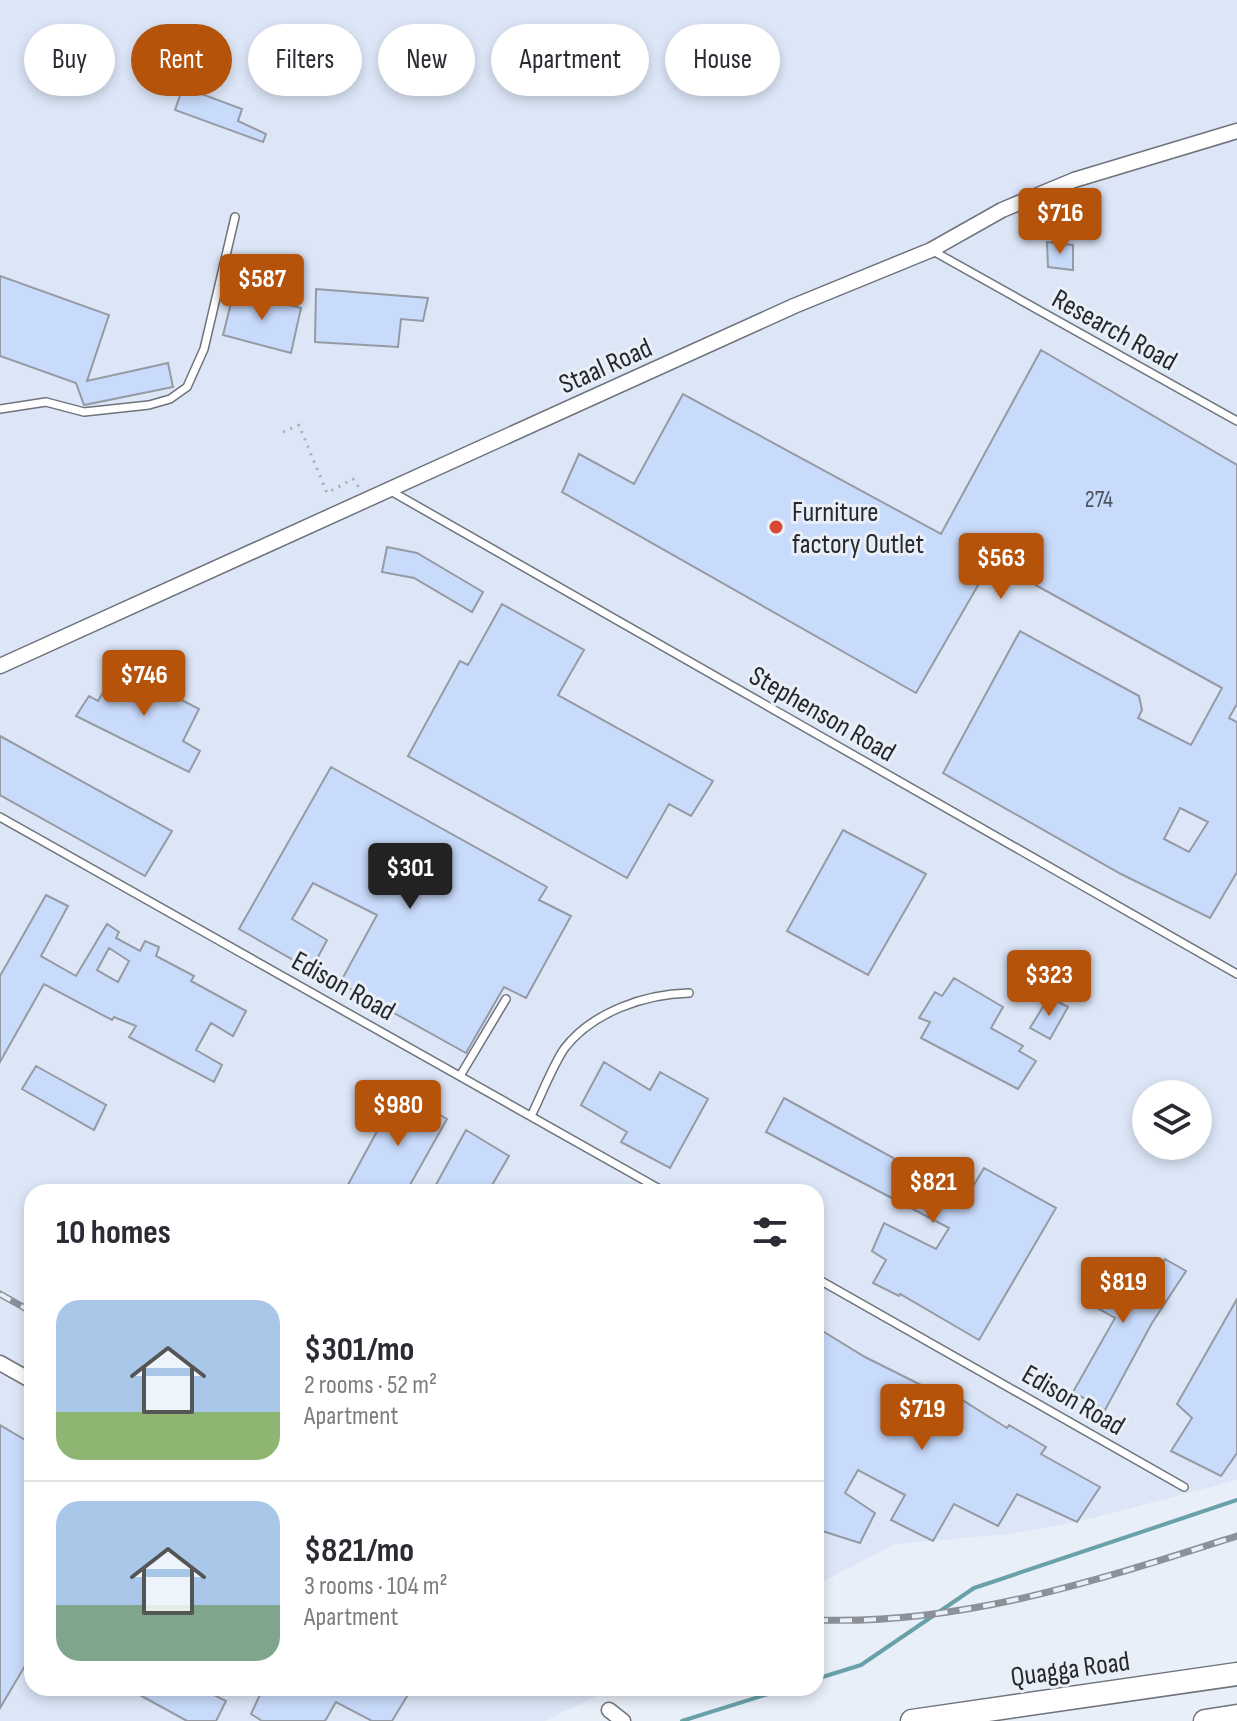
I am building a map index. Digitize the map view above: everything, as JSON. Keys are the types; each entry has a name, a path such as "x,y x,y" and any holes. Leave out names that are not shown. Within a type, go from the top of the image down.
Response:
{"main road":[{"name":"Quagga Road","path":"912,1721 1237,1674"},
{"path":"1205,1721 1237,1716"}],"street":[{"name":"Staal Road","path":"0,666 794,306 931,250 1002,210 1074,180 1237,131"},
{"path":"0,1363 24,1376"},
{"path":"609,1710 623,1721"}],"lane":[{"path":"0,409 46,402 84,412 149,405 170,399 187,387 204,349 235,217"},
{"name":"Research Road","path":"931,250 1237,421"},
{"name":"Stephenson Road","path":"387,489 1237,974"},
{"name":"Edison Road","path":"0,817 651,1184"},
{"path":"531,1116 565,1049 590,1024 658,993 689,993"},
{"path":"460,1076 506,999"},
{"name":"Edison Road","path":"824,1283 1184,1487"}],"path":[{"path":"283,432 299,425 327,493 353,479"}],"shaded area":[{"path":"0,0 1237,0 1237,1480 1086,1520 1010,1534 895,1544 824,1581 824,1184 24,1184 24,1696 597,1696 545,1721 0,1721"}],"building":[{"path":"180,96 207,96 242,109 238,121 266,134 263,142 175,110"},
{"path":"1047,242 1073,245 1073,270 1048,267"},
{"path":"0,276 109,315 87,381 168,363 173,387 84,405 76,383 0,356"},
{"path":"316,289 428,298 423,321 401,319 398,347 315,342"},
{"path":"234,291 301,308 291,353 223,335"},
{"path":"1041,350 1237,465 1237,704 1229,718 1237,722 1237,872 1210,918 1121,874 943,773 1020,631 1139,696 1142,710 1138,718 1191,745 1222,688 992,561 916,693 562,492 579,454 634,484 683,394 941,534","holes":["1180,808 1208,822 1189,852 1164,839"]},
{"path":"387,547 417,553 483,592 472,612 414,578 382,572"},
{"path":"502,604 584,650 558,695 713,781 691,816 669,804 627,878 408,756 460,661 468,665"},
{"path":"118,667 199,709 183,741 200,751 189,772 76,716 89,696 98,701"},
{"path":"0,736 172,831 145,876 0,795"},
{"path":"331,767 547,887 539,900 571,916 526,998 504,987 466,1053 340,983 377,915 313,883 292,919 327,940 311,970 239,929"},
{"path":"843,830 926,874 868,975 787,931"},
{"path":"46,895 68,906 41,956 76,976 107,924 119,932 116,938 140,951 145,941 159,947 156,956 194,976 191,981 246,1011 233,1036 211,1023 196,1050 222,1065 214,1082 129,1037 136,1026 114,1017 112,1020 44,984 0,1062 0,976","holes":["109,948 129,961 118,982 97,970"]},
{"path":"954,978 1003,1007 991,1028 1023,1046 1019,1051 1036,1061 1018,1089 921,1038 930,1022 919,1018 935,992 942,996"},
{"path":"1049,997 1068,1007 1050,1039 1030,1028"},
{"path":"604,1062 650,1090 660,1072 708,1099 670,1168 621,1142 627,1132 581,1105"},
{"path":"36,1066 106,1105 94,1130 22,1089"},
{"path":"399,1091 447,1119 410,1184 348,1184"},
{"path":"784,1098 966,1198 984,1168 1056,1208 979,1340 900,1294 873,1283 886,1260 872,1251 884,1223 936,1249 949,1228 766,1132"},
{"path":"466,1130 509,1156 493,1184 436,1184"},
{"path":"1165,1259 1186,1271 1152,1323 1105,1410 1073,1392 1115,1318 1083,1300 1101,1263 1140,1283 1147,1270 1158,1277"},
{"path":"1237,1299 1237,1453 1221,1476 1171,1451 1192,1418 1177,1404"},
{"path":"824,1332 865,1357 957,1403 959,1398 1007,1428 1009,1425 1046,1447 1041,1454 1100,1487 1077,1522 1017,1494 998,1526 954,1504 933,1541 891,1520 905,1495 858,1470 845,1493 875,1513 860,1543 824,1532"},
{"path":"0,1425 24,1439 24,1668 0,1708"},
{"path":"142,1696 216,1696 226,1701 216,1721 187,1721"},
{"path":"259,1696 407,1696 392,1721 372,1721 336,1702 325,1721 262,1721 251,1714"}],"waterway":[{"path":"824,1677 861,1665 974,1588 1237,1500"},
{"path":"682,1721 762,1696"}],"railway":[{"path":"0,1294 24,1308"},
{"path":"824,1620 871,1620 977,1607 1082,1583 1237,1536"}],"place":[{"name":"Furniture factory Outlet","path":"776,527"}]}
